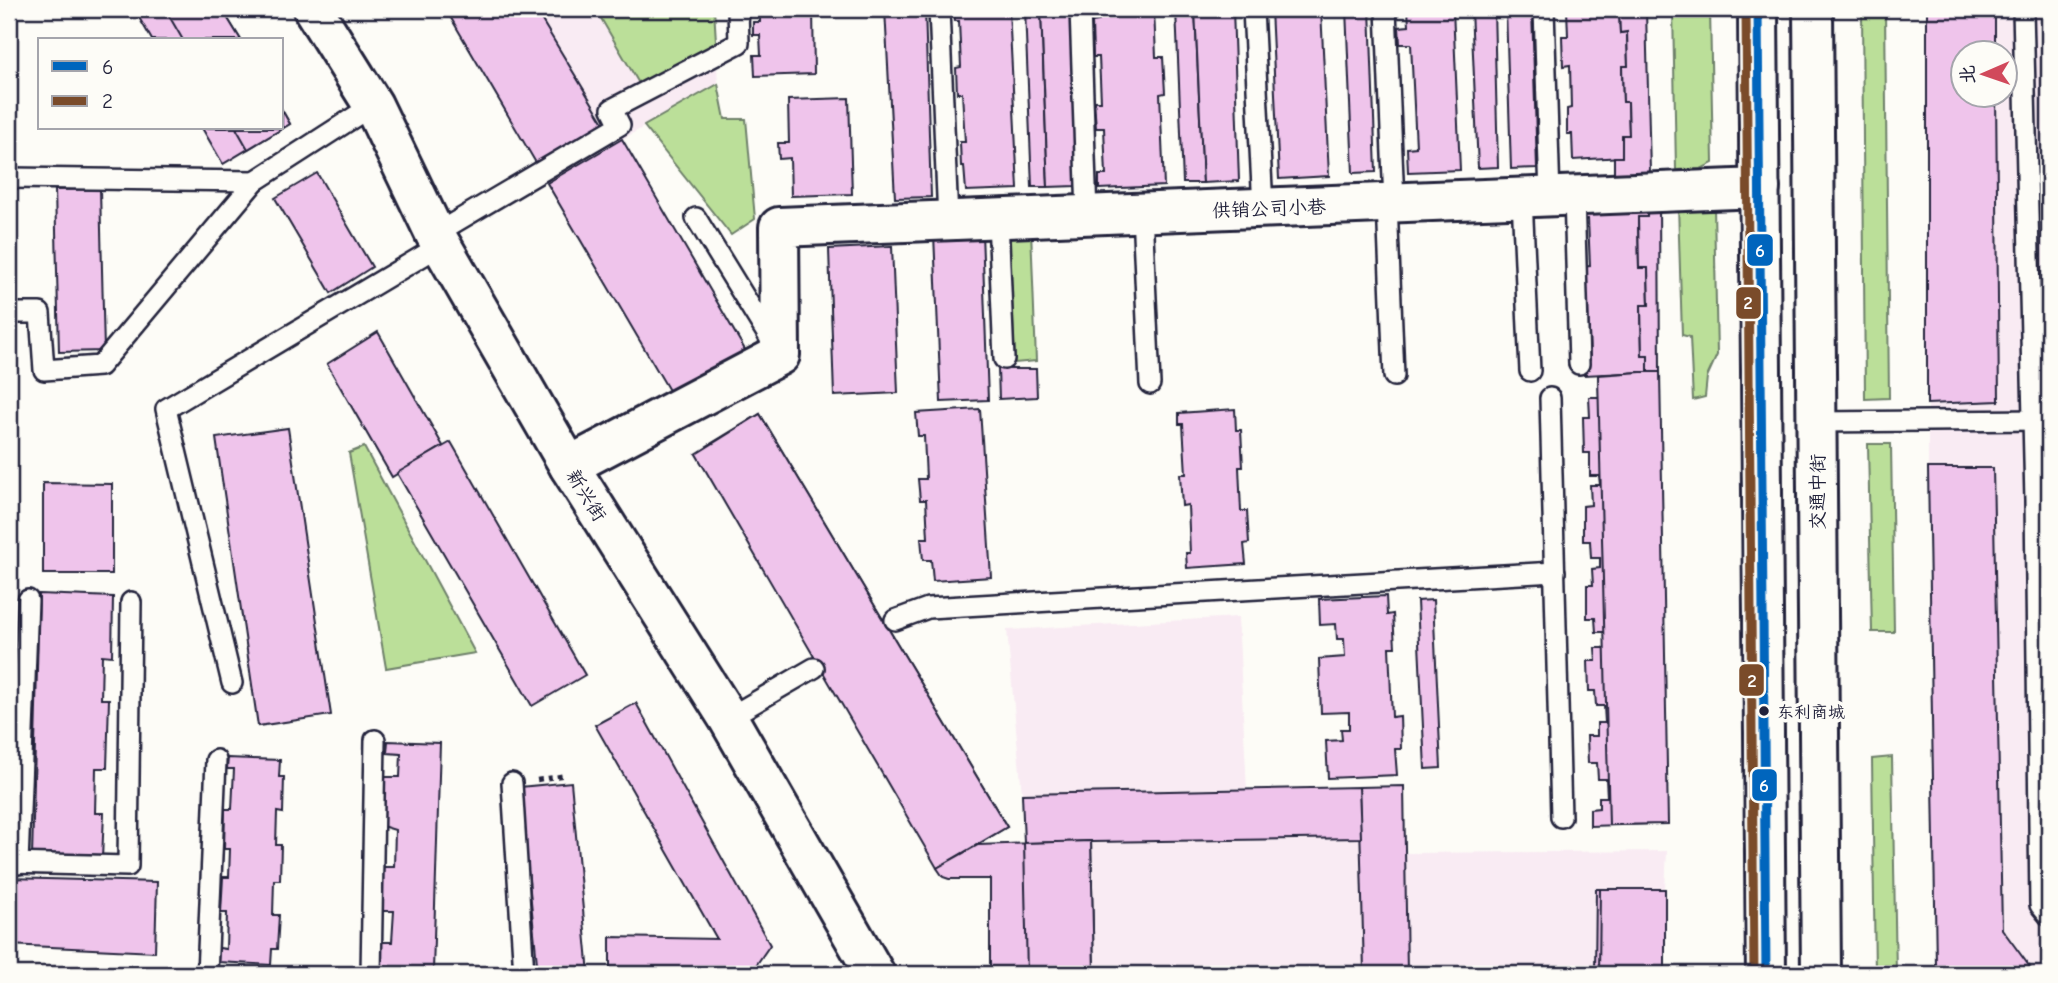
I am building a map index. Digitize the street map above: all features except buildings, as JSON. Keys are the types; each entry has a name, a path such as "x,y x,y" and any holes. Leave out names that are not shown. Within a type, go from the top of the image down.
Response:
{"street":[{"name":"新兴街","path":"313,9 373,105 438,239 569,466 728,718 867,969"},
{"path":"1758,9 1766,974"},
{"name":"交通中街","path":"1813,9 1821,974"},
{"name":"供销公司小巷","path":"780,355 779,227 1760,188"},
{"path":"569,466 780,355"}],"lane":[{"path":"232,683 166,409 620,125 612,109 740,43 737,9"},
{"path":"939,9 948,220"},
{"path":"1080,9 1087,215"},
{"path":"1253,9 1263,208"},
{"path":"1386,9 1394,376"},
{"path":"1530,371 1549,197 1544,9"},
{"path":"2023,9 2042,502 2040,905 2049,916"},
{"path":"9,313 40,313 44,370 100,366 255,181 373,105"},
{"path":"9,178 255,181"},
{"path":"1549,197 1579,364"},
{"path":"1142,213 1150,384"},
{"path":"696,218 780,355"},
{"path":"998,219 1004,359"},
{"path":"1550,398 1561,817"},
{"path":"1816,422 2040,421"},
{"path":"895,620 928,608 1555,572"},
{"path":"28,600 13,864 128,866 131,602"},
{"path":"728,718 814,668"},
{"path":"371,974 374,740"},
{"path":"207,974 216,760"},
{"path":"512,783 524,974"}],"shaded area":[{"path":"458,9 714,9 718,84 547,183 448,13"},
{"path":"1927,9 2049,9 2049,974 1943,974 1936,966 1928,468"},
{"path":"1238,617 1247,790 1404,786 1405,853 1667,851 1665,974 990,974 990,879 949,879 943,877 937,868 978,845 1024,843 1007,630"}],"green space":[{"path":"656,9 714,9 717,57 644,92 599,15"},
{"path":"1673,9 1710,9 1713,163 1701,169 1676,170"},
{"path":"1862,9 1885,9 1889,398 1865,399"},
{"path":"718,84 725,119 746,119 755,219 731,235 644,126"},
{"path":"1678,204 1714,207 1717,355 1707,377 1705,397 1693,400 1690,337 1682,335"},
{"path":"1031,230 1036,361 1015,363 1009,232"},
{"path":"1868,444 1891,444 1894,632 1872,632"},
{"path":"364,447 475,653 386,668 349,453"},
{"path":"1892,757 1896,974 1875,974 1872,759"}],"transit line":[{"name":"2","path":"1746,9 1754,974"},
{"name":"6","path":"1758,9 1766,974"}],"place":[{"name":"东利商城","path":"1764,711"}]}
